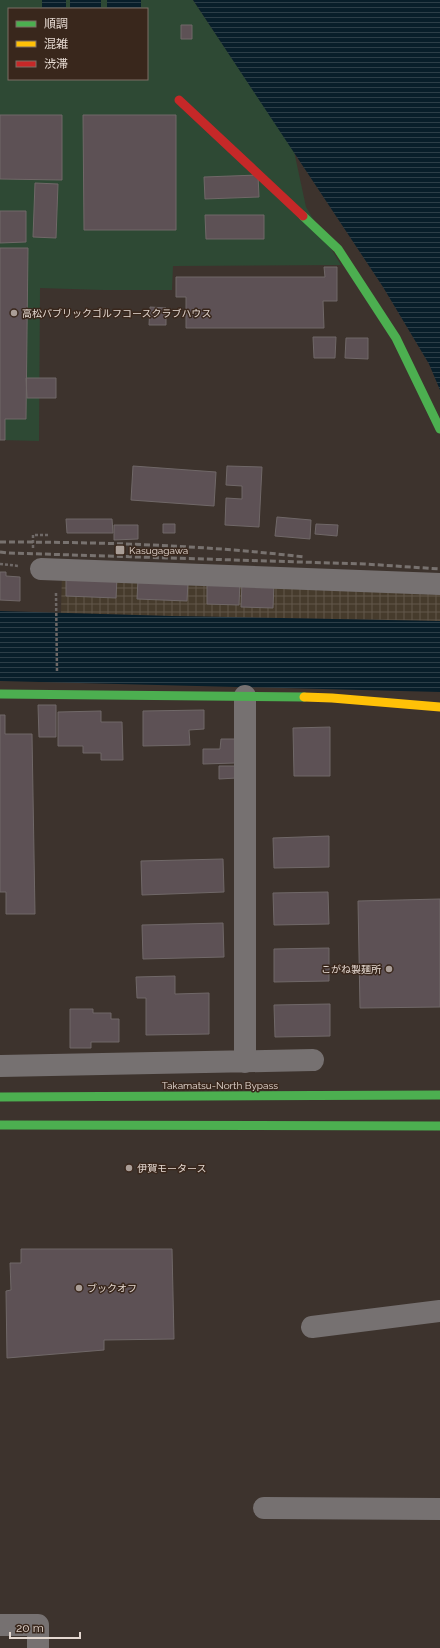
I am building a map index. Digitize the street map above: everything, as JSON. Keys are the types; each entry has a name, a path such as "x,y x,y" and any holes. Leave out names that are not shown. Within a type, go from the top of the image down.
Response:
{"main road":[{"path":"179,100 338,249 396,338 440,429"},
{"path":"0,694 332,698 440,707"},
{"name":"Takamatsu-North Bypass","path":"0,1097 440,1096"},
{"path":"0,1125 440,1126"}],"street":[{"path":"41,568 440,584"},
{"path":"245,696 245,1062"},
{"path":"0,1066 313,1060"},
{"path":"312,1327 440,1311"},
{"path":"264,1508 440,1509"},
{"path":"0,1625 38,1625 38,1648"}],"path":[{"path":"38,535 48,535"},
{"path":"56,602 56,678"}],"shaded area":[{"path":"62,571 440,587 440,621 61,613"}],"green space":[{"path":"0,0 193,0 294,151 306,207 341,265 173,266 172,290 40,288 39,441 0,440"}],"water":[{"path":"42,0 66,0 66,8 42,8"},
{"path":"70,0 101,0 101,8 70,8"},
{"path":"107,0 141,0 141,8 107,8"},
{"path":"193,0 440,0 440,390 429,364 383,287"},
{"path":"0,611 440,621 440,692 0,681"}],"building":[{"path":"181,25 192,25 192,39 181,39"},
{"path":"0,115 62,115 62,180 0,179"},
{"path":"83,115 176,115 176,230 84,230"},
{"path":"258,175 259,197 205,199 204,177"},
{"path":"35,183 58,184 56,238 33,237"},
{"path":"0,211 26,211 26,242 0,243"},
{"path":"205,215 264,215 264,239 206,239"},
{"name":"高松パブリックゴルフコースクラブハウス","path":"0,248 28,248 26,419 5,419 5,440 0,440"},
{"path":"324,267 337,267 337,301 323,301 324,328 186,328 186,297 176,297 176,277 325,277"},
{"path":"150,307 166,308 166,325 149,325"},
{"path":"313,337 336,337 335,358 314,358"},
{"path":"346,338 368,338 368,359 345,358"},
{"path":"26,378 56,378 56,398 27,398"},
{"path":"133,466 216,472 214,506 131,500"},
{"path":"227,466 262,467 259,527 225,525 226,498 242,499 242,486 226,485"},
{"path":"277,517 311,520 310,539 275,536"},
{"path":"66,519 112,519 113,533 67,533"},
{"path":"163,524 175,524 175,533 163,533"},
{"path":"316,524 338,525 337,536 315,534"},
{"path":"114,525 138,525 138,539 114,540"},
{"path":"0,572 6,572 6,576 20,577 20,601 0,600"},
{"path":"66,576 117,578 116,598 66,596"},
{"path":"138,579 188,581 187,601 137,599"},
{"path":"207,579 240,580 239,605 207,604"},
{"path":"242,582 274,583 273,608 241,607"},
{"path":"38,705 56,705 56,737 39,737"},
{"path":"204,710 204,729 189,730 190,745 143,746 143,711"},
{"path":"101,711 101,722 122,722 123,760 101,760 101,753 83,753 83,746 58,746 58,712"},
{"path":"0,715 5,715 5,734 32,734 35,914 6,914 6,892 0,892"},
{"path":"330,727 330,776 294,776 293,728"},
{"path":"221,739 235,739 235,763 203,764 203,749 220,749"},
{"path":"219,766 236,766 237,778 219,779"},
{"path":"329,836 329,867 274,868 273,838"},
{"path":"223,859 224,892 142,895 141,861"},
{"path":"328,892 329,924 274,925 273,893"},
{"path":"440,899 440,1007 360,1008 358,901"},
{"path":"223,923 224,957 143,959 142,925"},
{"path":"329,948 329,981 274,982 274,949"},
{"path":"175,976 175,994 209,993 209,1034 146,1035 146,998 137,998 136,977"},
{"path":"330,1004 330,1036 275,1037 274,1005"},
{"path":"70,1009 93,1009 93,1013 111,1013 111,1019 119,1019 119,1042 91,1042 91,1048 70,1048"},
{"path":"21,1249 172,1249 174,1339 104,1340 104,1350 7,1358 6,1291 11,1290 10,1263 21,1263"}],"railway":[{"path":"0,542 152,545 304,557"},
{"path":"0,552 365,564 440,569"}],"traffic: fast":[{"path":"303,216 338,249 396,338 440,429"},
{"path":"0,694 304,697"},
{"path":"0,1097 440,1095"},
{"path":"0,1125 440,1126"}],"traffic: slow":[{"path":"304,697 440,707"}],"traffic: jam":[{"path":"179,100 303,216"}],"place":[{"name":"高松パブリックゴルフコースクラブハウス","path":"14,313"},
{"name":"Kasugagawa","path":"120,550"},
{"name":"こがね製麺所","path":"389,969"},
{"name":"伊賀モータース","path":"129,1168"},
{"name":"ブックオフ","path":"79,1288"}]}
